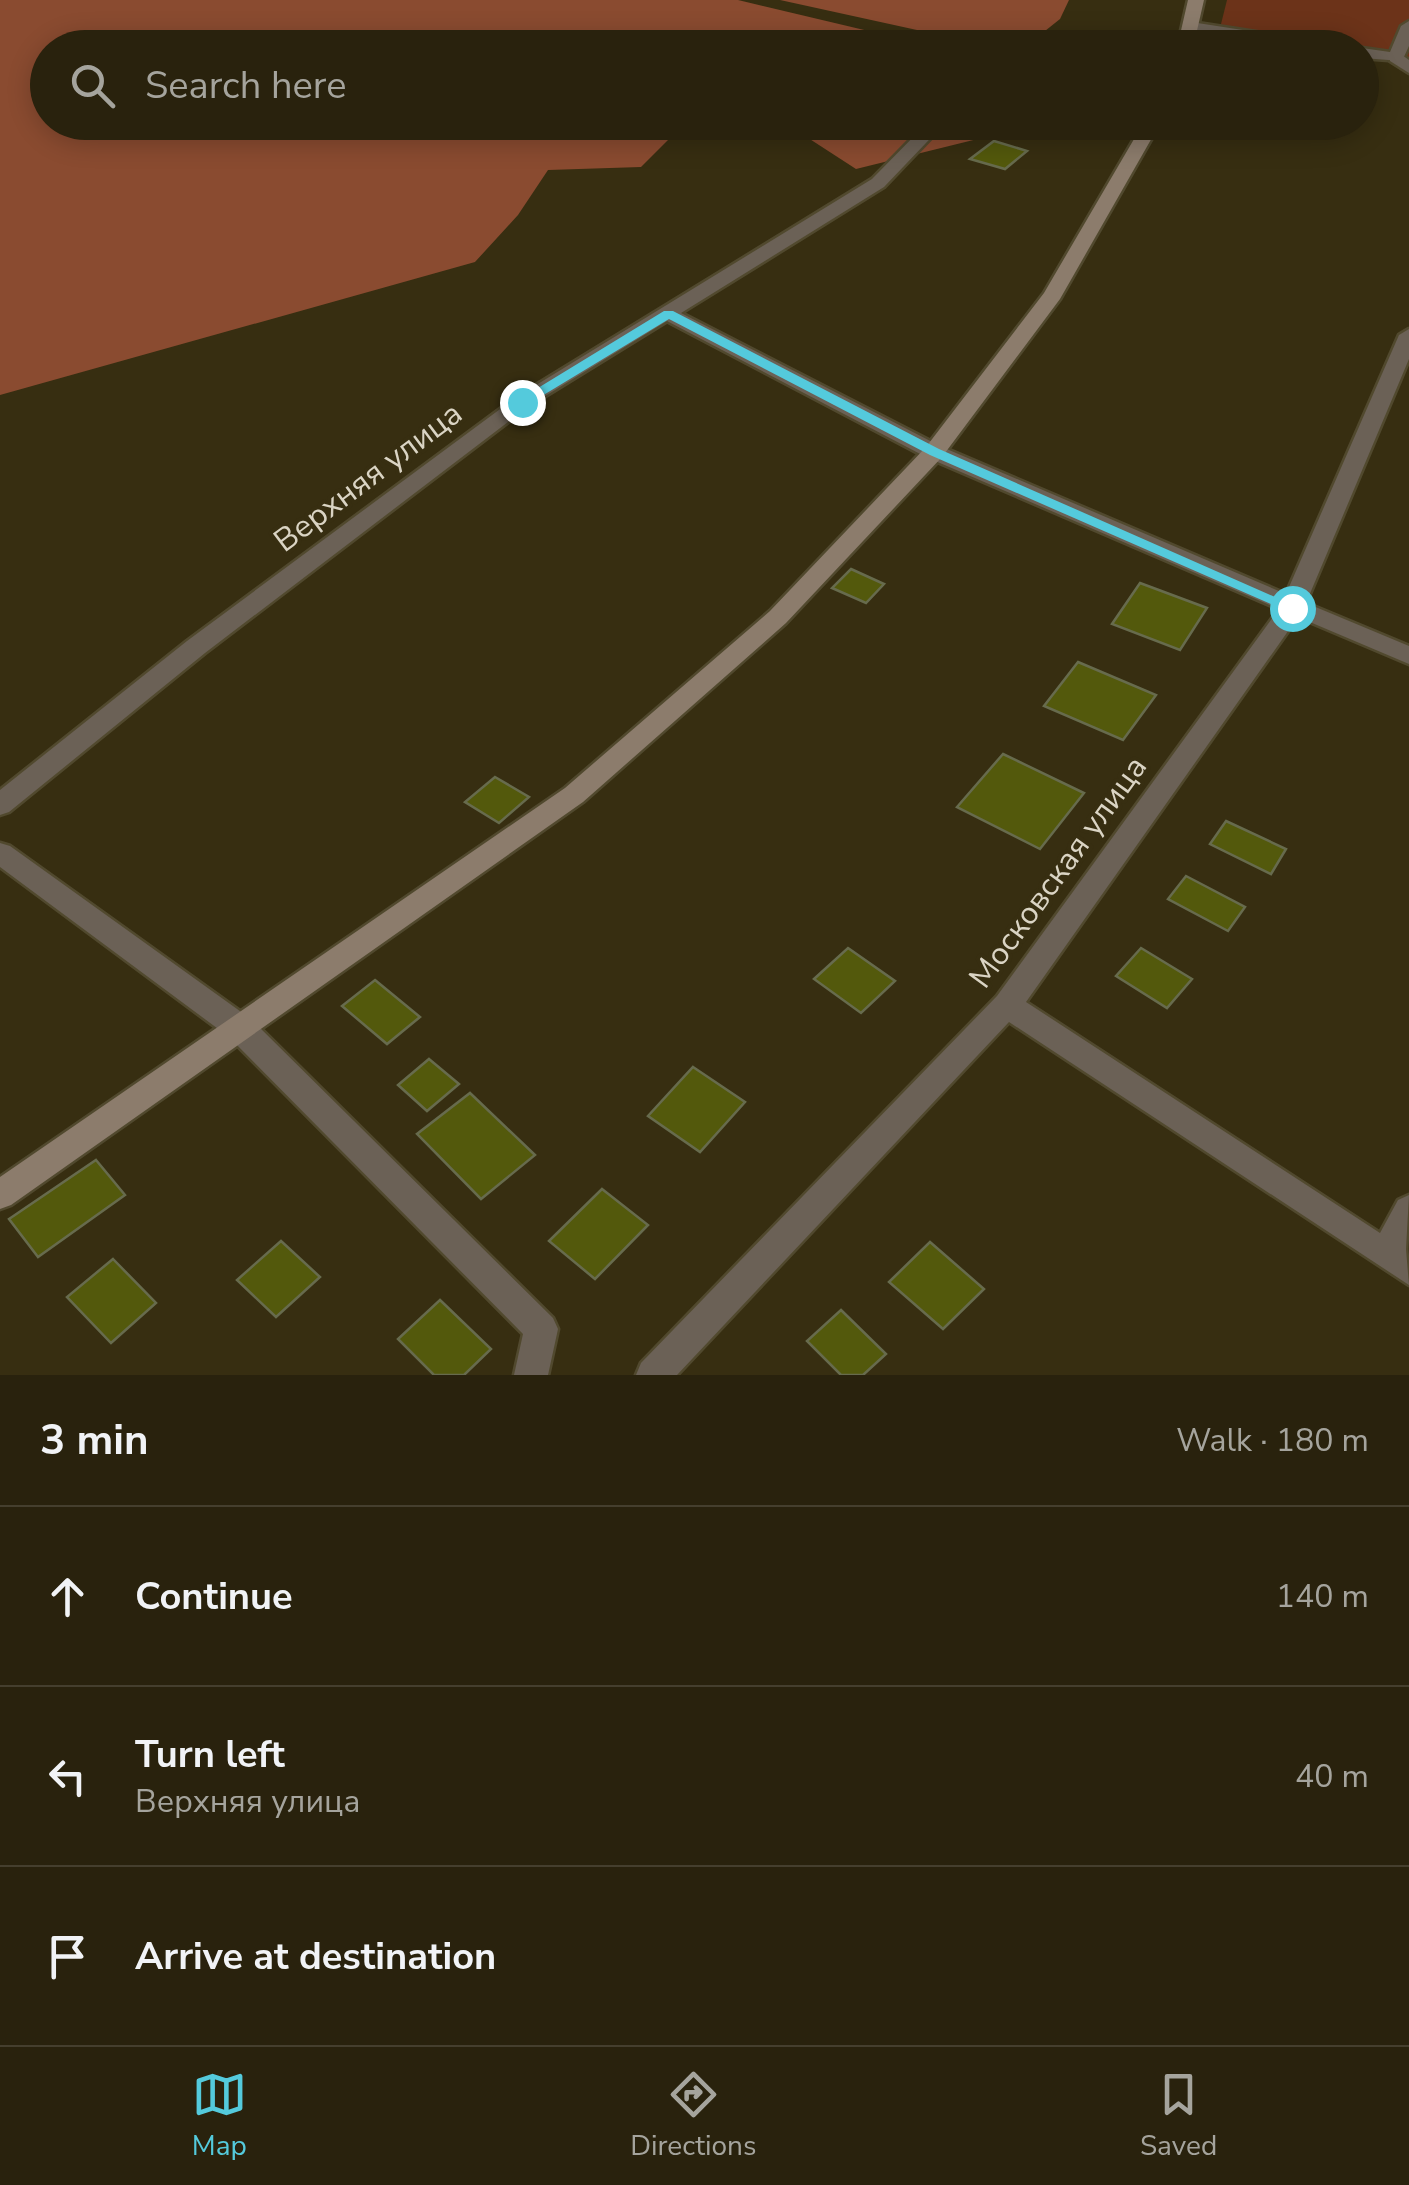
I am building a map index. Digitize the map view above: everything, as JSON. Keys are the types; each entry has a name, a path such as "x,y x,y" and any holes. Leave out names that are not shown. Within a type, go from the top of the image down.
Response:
{"street":[{"path":"1190,30 1196,0"},
{"path":"1402,63 1409,26"},
{"path":"1191,27 1211,30"},
{"name":"Верхняя улица","path":"0,805 196,647 522,402 878,183 920,140"},
{"path":"0,1194 574,795 778,617 934,452 1053,295 1143,140"},
{"path":"669,314 934,452 1409,656"},
{"name":"Московская улица","path":"653,1375 1007,1005 1292,608 1409,334"},
{"path":"0,853 240,1028 541,1330 531,1375"},
{"path":"1007,1005 1398,1263 1409,1210"}],"shaded area":[{"path":"0,0 738,0 864,30 30,30 30,140 668,140 641,167 548,170 518,215 475,262 0,395"},
{"path":"780,0 1069,0 1060,19 1046,30 917,30"},
{"path":"1227,0 1409,0 1409,59 1379,54 1379,30 1220,28"},
{"path":"811,140 973,140 856,169"}],"building":[{"path":"994,141 1027,151 1005,169 970,159"},
{"path":"851,569 884,584 866,603 832,588"},
{"path":"1140,583 1207,608 1180,650 1112,624"},
{"path":"1078,662 1156,695 1123,740 1044,706"},
{"path":"1003,754 1084,793 1040,849 957,807"},
{"path":"495,777 529,797 499,823 465,802"},
{"path":"1226,821 1286,849 1271,874 1210,844"},
{"path":"1186,876 1245,907 1228,931 1168,899"},
{"path":"848,948 895,981 861,1013 814,979"},
{"path":"1141,948 1192,979 1167,1008 1116,976"},
{"path":"375,980 420,1017 387,1044 342,1006"},
{"path":"429,1059 459,1084 427,1111 398,1085"},
{"path":"693,1067 745,1102 700,1152 648,1116"},
{"path":"470,1093 535,1155 481,1199 417,1134"},
{"path":"96,1160 125,1195 38,1257 9,1219"},
{"path":"602,1189 648,1225 595,1279 549,1241"},
{"path":"281,1241 320,1277 276,1317 237,1280"},
{"path":"930,1242 984,1289 943,1329 889,1282"},
{"path":"113,1259 156,1303 111,1343 67,1297"},
{"path":"440,1300 491,1349 464,1375 434,1375 398,1339"},
{"path":"841,1310 886,1354 863,1375 841,1375 807,1341"}],"route":[{"path":"522,402 669,314 934,452 1292,608"}]}
